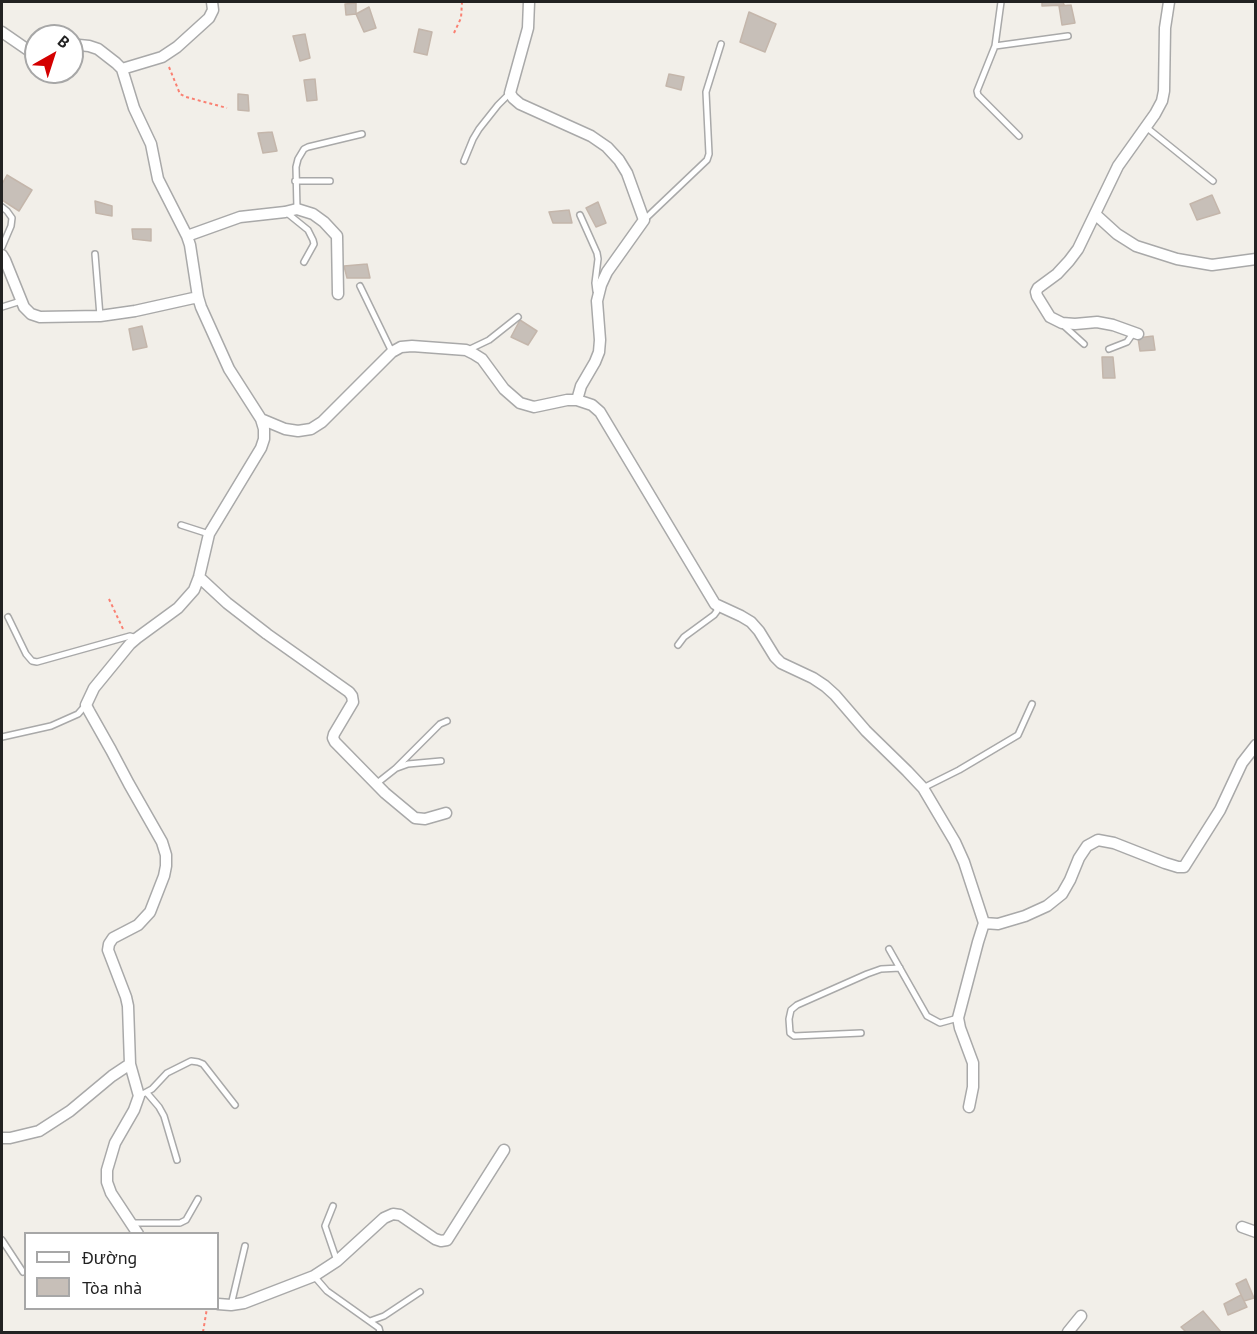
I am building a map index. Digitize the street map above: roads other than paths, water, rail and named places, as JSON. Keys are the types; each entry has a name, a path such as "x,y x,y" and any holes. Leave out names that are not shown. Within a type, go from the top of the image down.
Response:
{"street":[{"path":"122,69 164,56 177,47 209,18 213,10 212,2"},
{"path":"529,2 528,28 510,93 520,104 591,136 606,147 619,160 627,173 644,220 607,272 601,285 597,301 599,352 581,386 577,400"},
{"path":"1136,333 1097,322 1062,323 1050,317 1036,292 1057,274 1078,249 1118,166 1162,101 1165,28 1169,2"},
{"path":"2,32 24,47"},
{"path":"84,46 98,50 122,69 134,108 151,144 158,179 187,236 198,297 229,369 261,419 264,429 261,448 209,534 194,590 178,608 133,637 94,688 86,705 162,842 166,855 164,876 150,912 138,925 113,938 108,950 126,997 130,1064 143,1095 115,1143 107,1170 107,1182 111,1193 137,1232"},
{"path":"187,236 240,217 297,210 313,214 337,236 338,294"},
{"path":"1095,214 1117,234 1136,246 1177,260 1212,265 1256,259"},
{"path":"2,255 24,307 31,314 40,317 100,316 198,297"},
{"path":"261,419 285,429 298,431 311,429 322,422 392,352 401,347 412,346 466,350 482,358 504,389 520,403 534,407 577,400 592,405 600,412 715,604 751,622 781,663 813,678 835,695 866,731 923,788 955,842 984,923 958,1018 973,1063 973,1087 969,1107"},
{"path":"199,577 267,634 349,692 353,702 333,738 385,793 415,818 425,819 446,813"},
{"path":"984,923 998,924 1025,916 1047,906 1062,894 1087,846 1098,840 1114,843 1165,863 1184,867 1220,810 1242,763 1256,746"},
{"path":"2,1138 39,1131 70,1111 130,1064"},
{"path":"219,1304 244,1303 314,1276 337,1261 384,1218 393,1214 400,1215 435,1239 447,1240 504,1150"},
{"path":"1242,1227 1256,1232"},
{"path":"1068,1332 1081,1316"}],"lane":[{"path":"1001,2 994,46 977,91 978,95 1019,136"},
{"path":"994,46 1068,36"},
{"path":"644,220 707,160 709,154 706,92 721,44"},
{"path":"465,161 478,129 510,93"},
{"path":"1146,127 1213,181"},
{"path":"297,210 296,167 304,149 362,134"},
{"path":"296,181 330,181"},
{"path":"2,207 12,218 2,247"},
{"path":"285,212 308,230 313,240 314,244 304,262"},
{"path":"580,215 597,253 595,283 597,301"},
{"path":"95,254 100,316"},
{"path":"360,286 392,352"},
{"path":"2,307 21,301"},
{"path":"466,350 489,340 518,317"},
{"path":"1062,323 1084,344"},
{"path":"1109,350 1127,342 1136,333"},
{"path":"181,525 209,534"},
{"path":"678,645 684,637 714,615 717,611 715,604"},
{"path":"8,617 26,654 32,661 37,662 133,637"},
{"path":"923,788 959,771 1018,735 1032,704"},
{"path":"2,737 51,726 78,714 86,705"},
{"path":"376,784 395,769 440,724 447,721"},
{"path":"395,769 408,764 441,761"},
{"path":"890,949 927,1016 940,1023 958,1018"},
{"path":"861,1033 794,1036 790,1033 791,1010 806,1000 867,974 881,969 900,968"},
{"path":"177,1160 164,1116 159,1107 143,1095 167,1073 191,1062 198,1062 203,1064 235,1104"},
{"path":"131,1223 186,1220 198,1199"},
{"path":"333,1206 325,1226 337,1261"},
{"path":"2,1240 23,1272"},
{"path":"231,1305 245,1246"},
{"path":"314,1276 327,1291 370,1321 379,1328 380,1332"},
{"path":"370,1321 384,1316 420,1292"}]}
